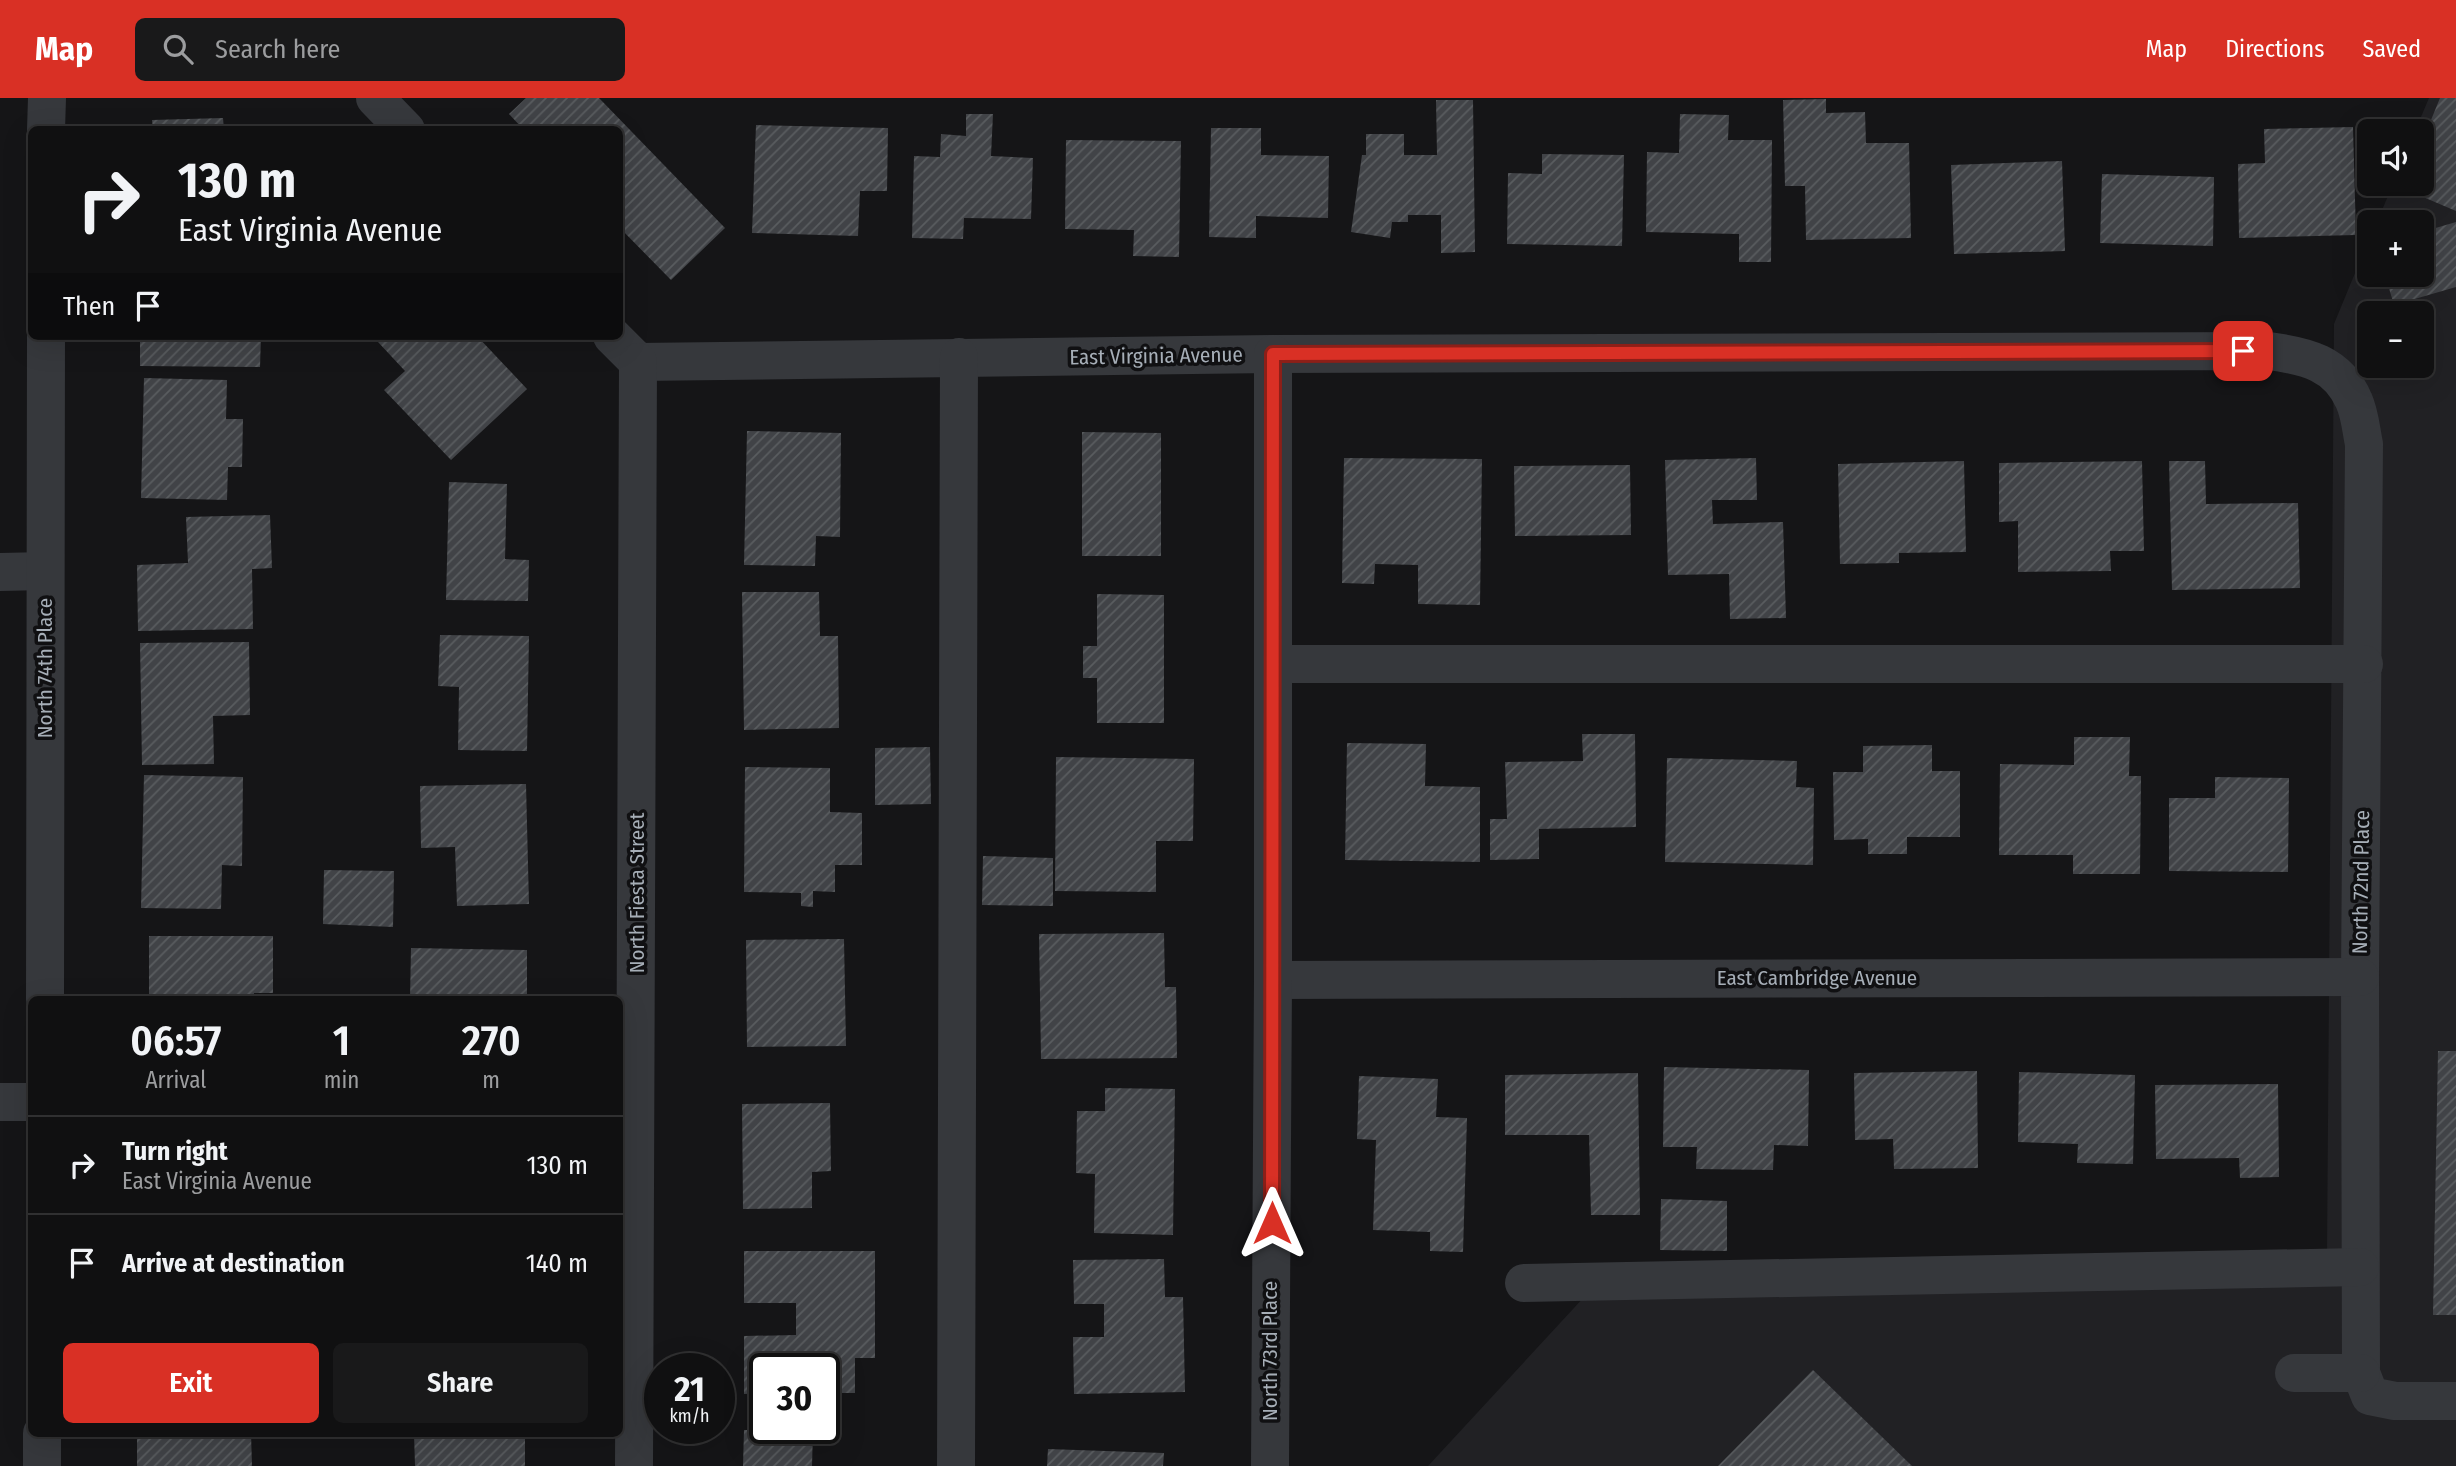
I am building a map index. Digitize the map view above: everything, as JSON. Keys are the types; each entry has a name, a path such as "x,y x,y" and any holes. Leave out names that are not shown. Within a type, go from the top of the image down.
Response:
{"street":[{"path":"46,126 47,98"},
{"path":"375,98 402,126"},
{"name":"North 74th Place","path":"45,996 46,340"},
{"name":"East Virginia Avenue","path":"625,349 959,357 2269,351 2304,356 2336,372"},
{"name":"North Fiesta Street","path":"625,349 634,1466"},
{"name":"North 73rd Place","path":"1270,1466 1273,354"},
{"path":"956,1466 959,357"},
{"name":"North 72nd Place","path":"2336,372 2354,401 2364,444 2360,1267 2365,1385"},
{"path":"0,572 45,571"},
{"path":"1273,664 2364,664"},
{"name":"East Cambridge Avenue","path":"1273,980 2360,977"},
{"path":"0,1102 28,1102"},
{"path":"1524,1283 2360,1267"},
{"path":"2294,1373 2365,1385 2395,1401 2456,1401"},
{"path":"42,1437 42,1466"}],"shaded area":[{"path":"2429,98 2456,98 2456,1466 1428,1466 1610,1269 2327,1253 2334,324 2357,268 2357,287 2434,287 2434,210 2382,210 2388,196 2434,196 2434,119 2420,119"}],"building":[{"path":"526,98 599,98 725,228 671,280 623,231 623,126 520,126 509,114"},
{"path":"2440,98 2456,98 2456,211 2421,196 2434,196 2434,119 2431,119"},
{"path":"1826,99 1826,113 1865,112 1866,143 1909,143 1911,238 1806,240 1805,186 1785,186 1783,100"},
{"path":"1436,100 1473,100 1475,252 1441,253 1441,215 1408,215 1408,222 1392,222 1390,238 1351,232 1362,155 1366,155 1366,134 1404,134 1404,155 1437,155"},
{"path":"966,114 993,114 991,156 1033,158 1031,219 964,218 963,239 912,238 914,156 940,157 941,134 966,136"},
{"path":"1680,114 1729,115 1728,140 1772,140 1771,262 1739,262 1739,234 1646,232 1647,152 1679,153"},
{"path":"223,118 224,126 153,126 152,120"},
{"path":"756,125 888,128 887,191 860,191 858,236 752,233"},
{"path":"2353,127 2356,235 2239,238 2238,164 2265,163 2264,129"},
{"path":"1211,128 1261,128 1261,155 1329,156 1328,218 1256,216 1256,238 1209,237"},
{"path":"1066,140 1181,141 1179,257 1133,256 1134,230 1065,229"},
{"path":"1542,154 1624,155 1622,246 1507,244 1508,173 1542,174"},
{"path":"2062,161 2065,251 1954,254 1951,165"},
{"path":"2102,174 2214,177 2213,246 2100,243"},
{"path":"2456,222 2456,287 2408,301 2393,301 2389,287 2434,287 2434,228"},
{"path":"140,340 261,340 260,367 140,366"},
{"path":"481,340 527,389 451,460 384,390 405,371 378,342"},
{"path":"144,378 227,380 226,419 243,419 242,467 228,467 227,500 141,498"},
{"path":"747,431 841,433 840,537 816,536 815,566 744,565"},
{"path":"1082,432 1161,433 1161,556 1082,556"},
{"path":"1344,458 1482,459 1480,605 1418,604 1418,565 1375,564 1374,584 1342,583"},
{"path":"1756,458 1757,500 1712,500 1713,524 1783,522 1786,618 1730,619 1729,574 1668,575 1665,460"},
{"path":"1964,461 1966,552 1899,553 1899,563 1840,564 1838,464"},
{"path":"2142,461 2144,551 2110,551 2111,571 2018,572 2018,521 1999,522 1999,463"},
{"path":"2169,461 2205,461 2206,504 2298,503 2300,588 2172,590"},
{"path":"1630,465 1631,535 1515,536 1514,466"},
{"path":"449,482 507,484 505,559 529,560 528,601 446,600"},
{"path":"270,515 272,568 252,569 253,629 138,631 137,565 188,563 186,517"},
{"path":"742,592 819,592 820,636 838,636 839,728 744,730"},
{"path":"1097,594 1164,595 1164,723 1097,723 1097,678 1083,678 1083,646 1097,646"},
{"path":"440,635 529,636 527,751 458,750 459,687 438,686"},
{"path":"249,642 250,715 213,716 214,764 142,765 140,643"},
{"path":"1582,734 1635,734 1636,827 1539,829 1539,859 1490,860 1490,819 1507,819 1505,762 1583,761"},
{"path":"2074,737 2130,737 2129,776 2141,776 2140,874 2073,874 2073,855 1999,855 2000,764 2074,765"},
{"path":"1347,743 1426,744 1425,786 1480,787 1480,862 1345,860"},
{"path":"1932,745 1932,771 1960,771 1960,837 1907,837 1907,854 1868,854 1868,839 1834,840 1833,772 1863,772 1863,746"},
{"path":"930,747 931,804 875,805 875,748"},
{"path":"1056,757 1194,759 1193,841 1156,841 1156,892 1055,891"},
{"path":"1667,758 1797,761 1796,787 1814,788 1813,865 1665,862"},
{"path":"745,767 830,768 830,812 862,813 862,865 835,865 835,892 813,891 813,907 801,906 801,893 744,892"},
{"path":"144,775 243,777 242,866 222,865 221,909 141,908"},
{"path":"2215,777 2289,778 2288,872 2169,871 2169,798 2215,798"},
{"path":"526,784 529,904 457,906 455,847 421,848 420,786"},
{"path":"983,856 1053,858 1053,906 982,905"},
{"path":"324,870 394,871 393,927 323,924"},
{"path":"1164,933 1165,987 1176,987 1177,1058 1041,1059 1039,934"},
{"path":"149,936 273,936 273,993 254,993 254,996 149,996"},
{"path":"844,939 846,1046 747,1047 746,940"},
{"path":"411,948 527,950 527,996 410,996"},
{"path":"2438,1051 2456,1051 2456,1315 2433,1315"},
{"path":"1664,1067 1809,1070 1808,1146 1774,1145 1773,1170 1696,1169 1697,1147 1663,1147"},
{"path":"1977,1071 1978,1168 1894,1169 1893,1139 1855,1140 1854,1073"},
{"path":"2019,1072 2135,1075 2133,1164 2077,1163 2078,1144 2018,1142"},
{"path":"1638,1073 1640,1215 1591,1215 1589,1135 1505,1135 1505,1075"},
{"path":"1359,1076 1438,1079 1436,1117 1467,1118 1463,1252 1430,1251 1430,1232 1373,1230 1376,1140 1357,1139"},
{"path":"2278,1084 2279,1177 2240,1178 2239,1158 2156,1159 2155,1085"},
{"path":"1105,1088 1175,1089 1173,1235 1094,1233 1095,1174 1076,1173 1077,1111 1105,1111"},
{"path":"830,1103 831,1171 812,1172 812,1208 743,1209 742,1104"},
{"path":"1661,1199 1727,1201 1727,1251 1660,1250"},
{"path":"744,1251 875,1251 875,1358 855,1358 855,1393 840,1393 840,1353 749,1353 749,1394 744,1394 744,1336 796,1335 796,1303 744,1303"},
{"path":"1164,1259 1165,1297 1183,1297 1185,1392 1074,1394 1073,1337 1104,1337 1104,1304 1074,1304 1073,1260"},
{"path":"1813,1370 1912,1466 1718,1466"},
{"path":"744,1430 749,1430 749,1444 813,1444 812,1466 743,1466"},
{"path":"251,1437 252,1466 137,1466 137,1439"},
{"path":"414,1437 525,1437 525,1466 415,1466"},
{"path":"1048,1449 1164,1453 1163,1466 1047,1466"}],"route":[{"path":"1272,1223 1273,354 2243,351"}]}
